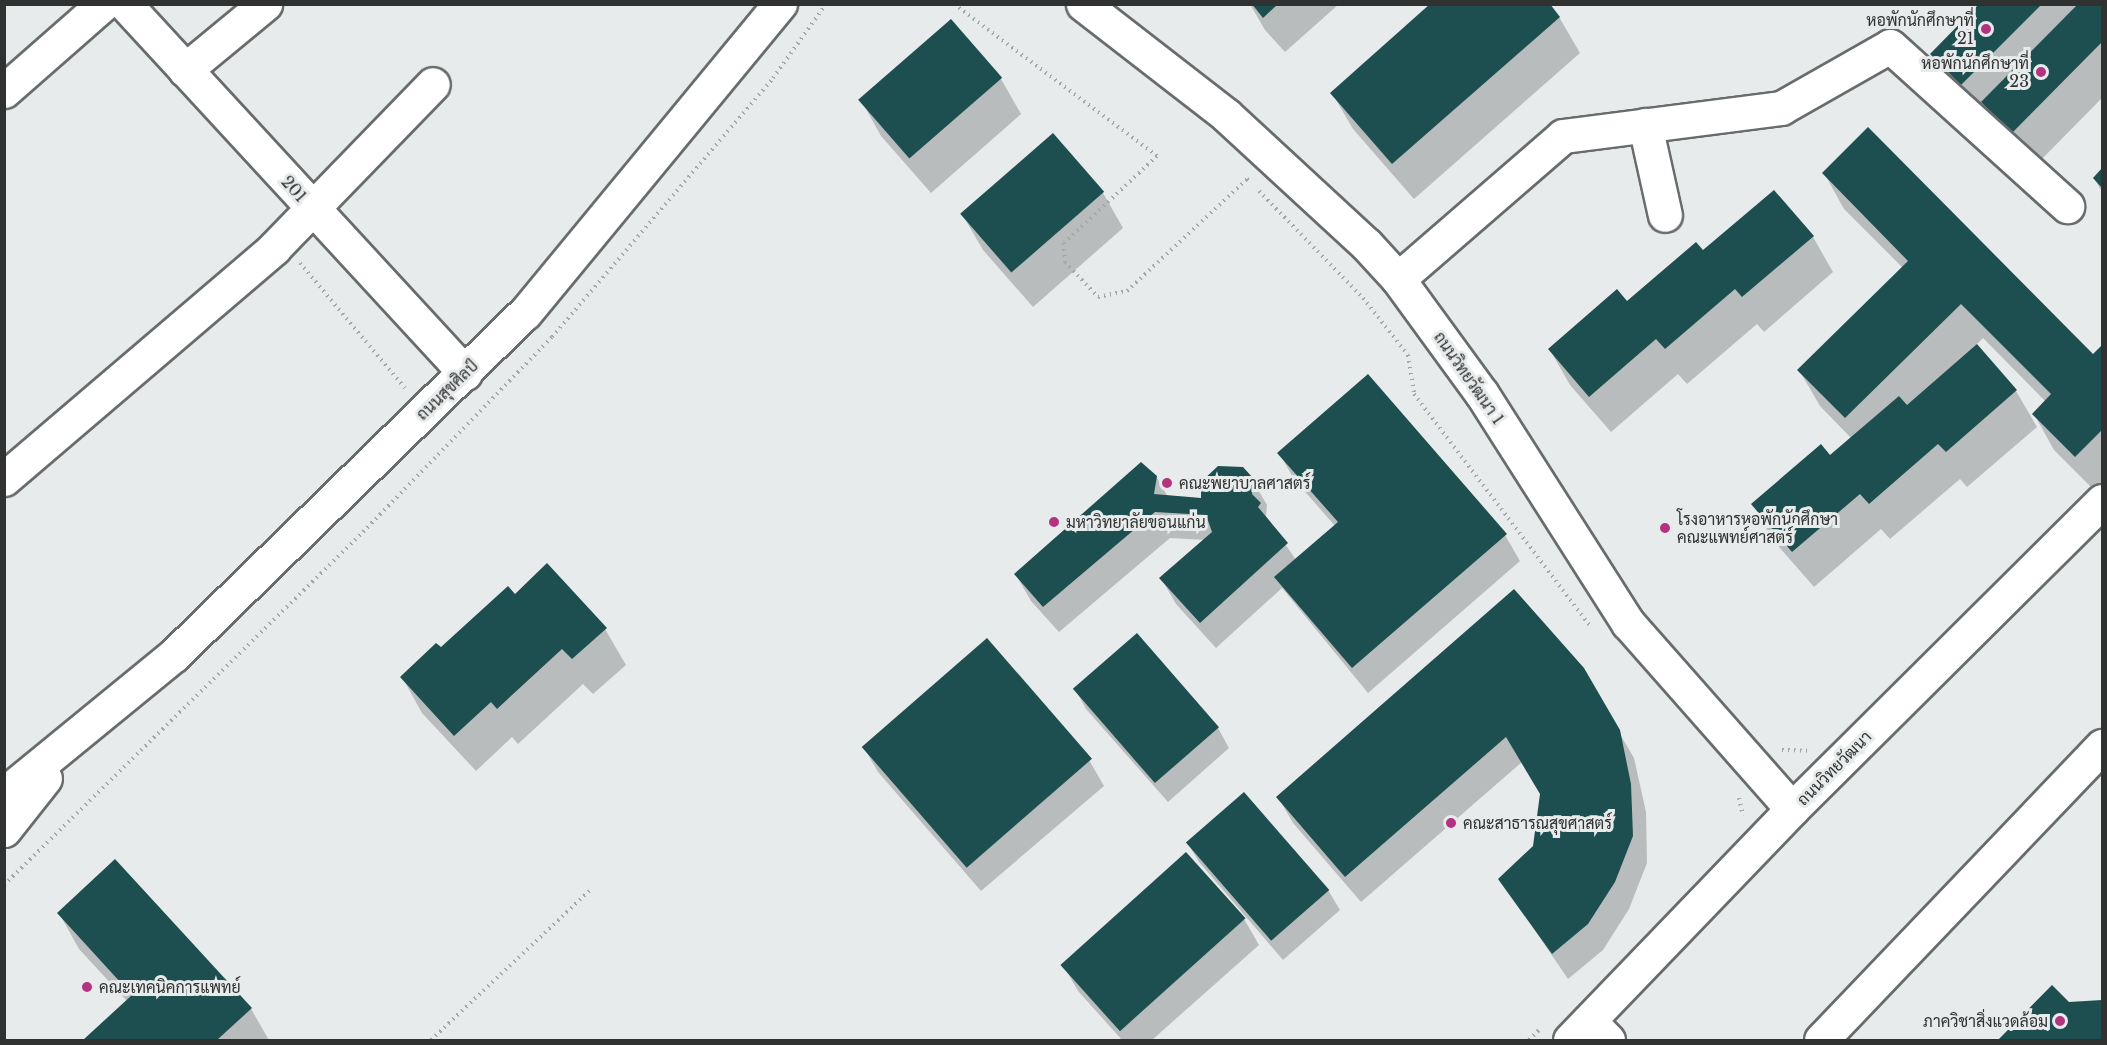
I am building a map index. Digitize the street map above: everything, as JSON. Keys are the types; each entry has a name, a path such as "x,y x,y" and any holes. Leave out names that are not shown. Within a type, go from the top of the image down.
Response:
{"street":[{"path":"4,91 103,4"},
{"name":"201","path":"124,4 465,373"},
{"path":"185,70 265,4"},
{"name":"ถนนสุขศิลป์","path":"76,739 174,654 525,313 780,4"},
{"name":"ถนนวิทยวัฒนา 1","path":"1083,4 1226,115 1366,244 1398,279 1482,394 1628,623 1792,809"},
{"path":"1398,279 1563,136 1781,108 1890,46 2067,206"},
{"path":"4,479 282,241 433,84"},
{"path":"1645,125 1665,215"},
{"name":"ถนนวิทยวัฒนา","path":"1578,1031 1792,809 2103,501"},
{"path":"4,794 76,739"},
{"path":"4,830 76,739"},
{"path":"1821,1041 2103,746"}],"path":[{"path":"954,4 1157,156 1064,243 1065,262 1098,297 1127,291 1247,179 1363,298 1408,356 1414,394 1599,637"},
{"path":"282,241 404,384 406,397"},
{"path":"1733,791 1740,800 1743,816 1735,824"},
{"path":"431,1041 591,889"},
{"path":"1529,1041 1578,1031"}],"building":[{"path":"1252,4 1278,4 1263,18"},
{"path":"1430,4 1550,4 1560,17 1392,164 1330,93"},
{"name":"หอพักนักศึกษาที่ 21","path":"1979,4 2042,4 1961,85 1930,54"},
{"name":"หอพักนักศึกษาที่ 23","path":"2078,4 2102,4 2102,42 2012,133 1981,102"},
{"path":"951,19 1002,78 909,159 858,100"},
{"path":"1868,127 2093,354 2102,345 2102,430 2075,457 2032,414 2051,394 1961,304 1845,418 1797,370 1908,261 1822,173"},
{"path":"1053,133 1104,192 1011,273 960,214"},
{"path":"2102,168 2102,188 2093,178"},
{"path":"1774,190 1814,236 1742,297 1735,289 1665,349 1656,339 1589,397 1548,349 1617,289 1627,301 1696,242 1703,250"},
{"path":"1977,344 2017,390 1946,452 1938,444 1869,504 1860,494 1792,552 1751,504 1821,444 1830,455 1899,396 1907,405"},
{"path":"1368,374 1507,534 1352,668 1274,577 1338,522 1277,453"},
{"name":"คณะพยาบาลศาสตร์","path":"1141,462 1157,476 1154,494 1201,498 1201,482 1218,466 1243,467 1253,478 1252,494 1261,503 1258,507 1288,543 1200,623 1159,578 1212,532 1206,515 1155,512 1043,607 1014,574"},
{"path":"547,563 607,628 572,659 562,649 497,709 491,702 454,736 400,677 436,643 441,647 508,586 515,594"},
{"name":"คณะสาธารณสุขศาสตร์","path":"1514,589 1584,668 1620,730 1631,784 1633,836 1615,882 1588,924 1552,954 1498,879 1533,846 1540,794 1506,737 1345,877 1276,797"},
{"path":"1137,633 1219,727 1155,783 1073,689"},
{"path":"987,638 1092,759 967,868 862,747"},
{"path":"1244,792 1329,890 1271,941 1186,843"},
{"path":"1186,852 1246,918 1120,1031 1060,965"},
{"name":"คณะเทคนิคการแพทย์","path":"115,859 252,1008 217,1040 83,1040 132,995 57,913"},
{"name":"ภาควิชาสิ่งแวดล้อม","path":"2052,985 2069,1002 2102,1000 2102,1040 1998,1040"}],"place":[{"name":"หอพักนักศึกษาที่ 21","path":"1986,29"},
{"name":"หอพักนักศึกษาที่ 23","path":"2041,72"},
{"name":"คณะพยาบาลศาสตร์","path":"1167,483"},
{"name":"มหาวิทยาลัยขอนแก่น","path":"1054,522"},
{"name":"โรงอาหารหอพักนักศึกษา คณะแพทย์ศาสตร์","path":"1665,528"},
{"name":"คณะสาธารณสุขศาสตร์","path":"1451,823"},
{"name":"คณะเทคนิคการแพทย์","path":"87,987"},
{"name":"ภาควิชาสิ่งแวดล้อม","path":"2060,1021"}]}
